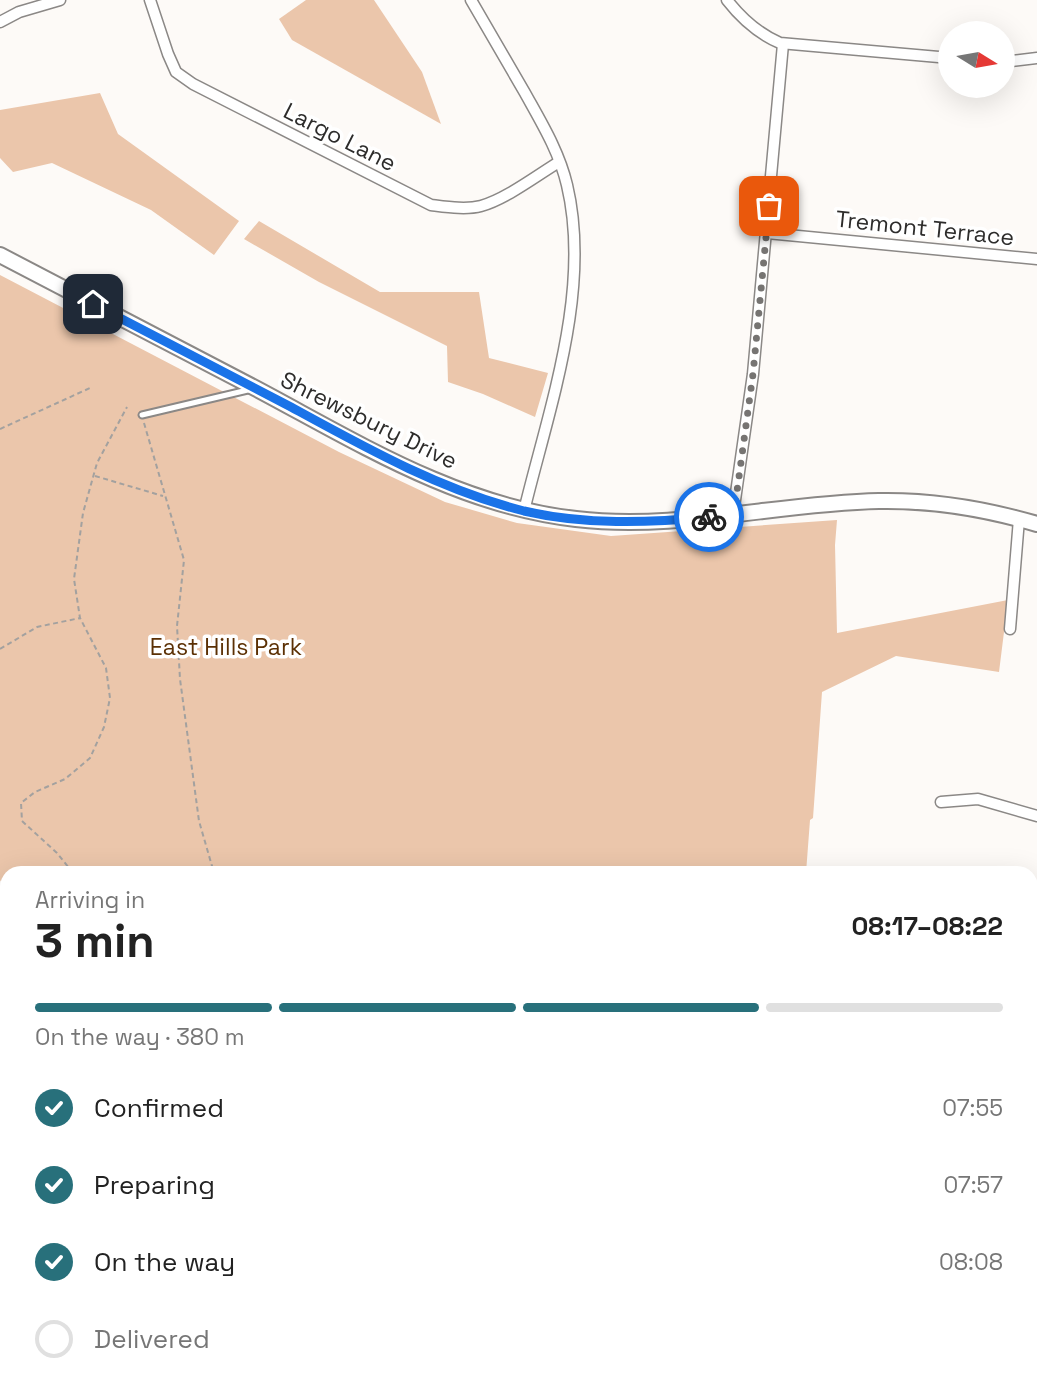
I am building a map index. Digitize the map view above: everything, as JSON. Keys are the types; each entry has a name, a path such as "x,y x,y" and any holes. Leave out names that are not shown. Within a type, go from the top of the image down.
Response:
{"main road":[{"name":"Shrewsbury Drive","path":"0,256 397,464 478,497 524,511 579,520 622,522 676,520 880,501 941,504 1037,524"}],"street":[{"path":"0,22 19,12 60,0"},
{"name":"Largo Lane","path":"150,0 176,72 193,84 431,205 452,208 478,207 559,162"},
{"path":"471,0 552,141 567,184 573,226 574,269 570,313 560,367 524,511"},
{"path":"727,0 736,12 757,30 783,44 938,57"},
{"path":"733,514 753,374 783,44"},
{"path":"1015,61 1037,58"},
{"name":"Tremont Terrace","path":"767,233 1037,259"},
{"path":"1010,629 1019,519"},
{"path":"941,802 978,799 1037,816"}],"lane":[{"path":"142,415 255,388"}],"path":[{"path":"0,429 90,388"},
{"path":"67,866 22,821 21,803 35,792 65,779 90,758 104,727 110,698 106,668 80,618 74,579 83,513 97,463 127,407"},
{"path":"142,415 184,560 177,626 180,679 199,821 212,866"},
{"path":"93,476 164,496"},
{"path":"0,649 37,627 80,618"}],"green space":[{"path":"306,0 374,0 422,72 441,124 292,40 279,19"},
{"path":"100,93 118,134 239,221 214,255 151,210 52,163 13,172 0,158 0,110"},
{"path":"259,221 380,292 479,292 489,358 548,373 535,417 448,382 447,346 319,282 244,239"},
{"name":"East Hills Park","path":"0,275 339,452 445,502 517,523 611,536 837,520 837,633 1008,600 999,672 896,656 822,692 813,818 810,820 807,866 0,866"}],"way so far":[{"path":"709,517 733,514 735,506 753,374 769,206"}],"route":[{"path":"93,304 397,464 478,497 524,511 579,520 622,522 709,517"}]}
